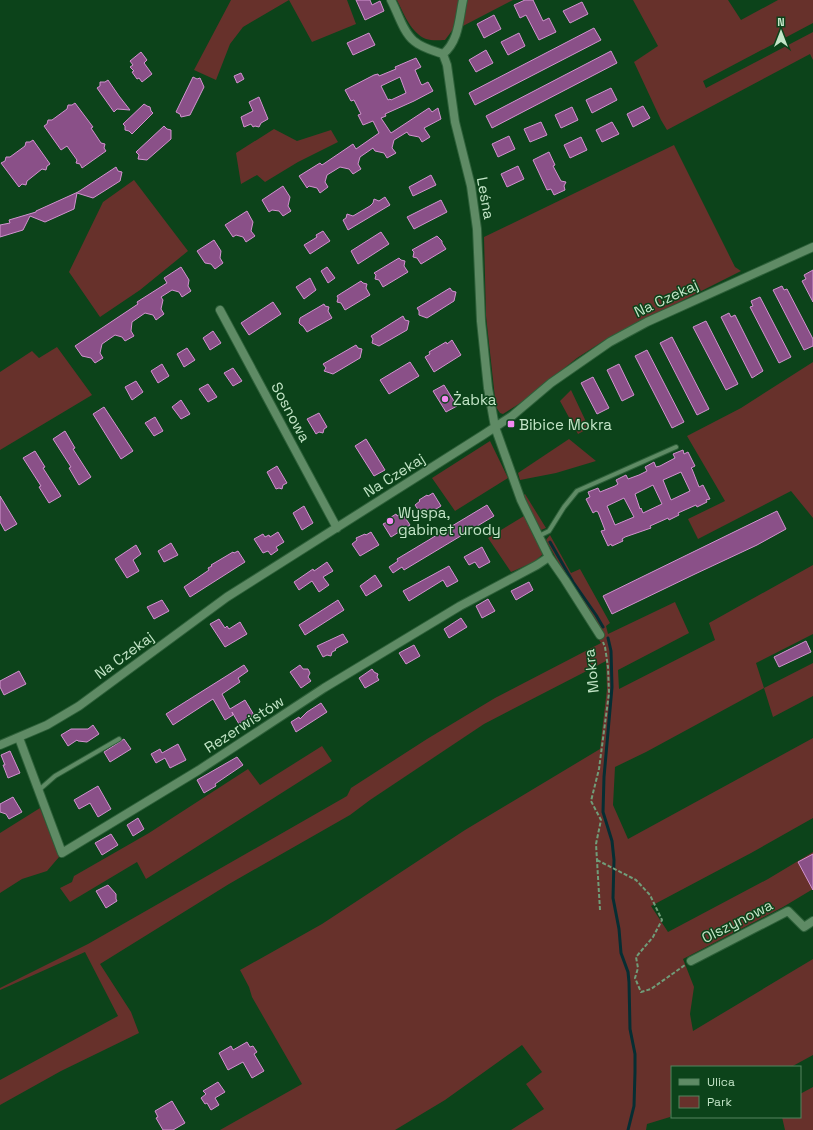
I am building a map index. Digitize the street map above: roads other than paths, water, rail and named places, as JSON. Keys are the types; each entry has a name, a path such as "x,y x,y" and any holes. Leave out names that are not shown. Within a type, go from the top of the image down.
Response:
{"street":[{"path":"391,0 406,31 414,41 431,50 443,54 448,50 456,36 463,0"},
{"name":"Leśna","path":"443,54 447,65 455,122 471,186 479,256 481,320 488,388 495,427"},
{"name":"Na Czekaj","path":"0,745 47,725 78,706 227,597 338,528 512,416 550,383 610,342 647,322 813,247"},
{"name":"Sosnowa","path":"220,310 338,528"},
{"name":"Mokra","path":"495,427 522,500 549,557 566,580 600,635"},
{"name":"Rezerwistów","path":"19,738 62,853 199,770 324,688 460,606 549,557"},
{"name":"Olszynowa","path":"691,961 788,911 804,927 813,922"}],"lane":[{"path":"539,536 549,531 564,507 577,491 676,447"},
{"path":"39,790 55,776 119,739"}],"waterway":[{"path":"550,542 573,582 603,627"},
{"path":"608,638 611,651 612,687 604,777 603,812 612,841 614,860 613,898 619,929 621,953 628,972 630,1029 635,1054 634,1106 628,1130"}],"place":[{"name":"Żabka","path":"445,399"},
{"name":"Bibice Mokra","path":"511,424"},
{"name":"Wyspa, gabinet urody","path":"390,521"}]}
